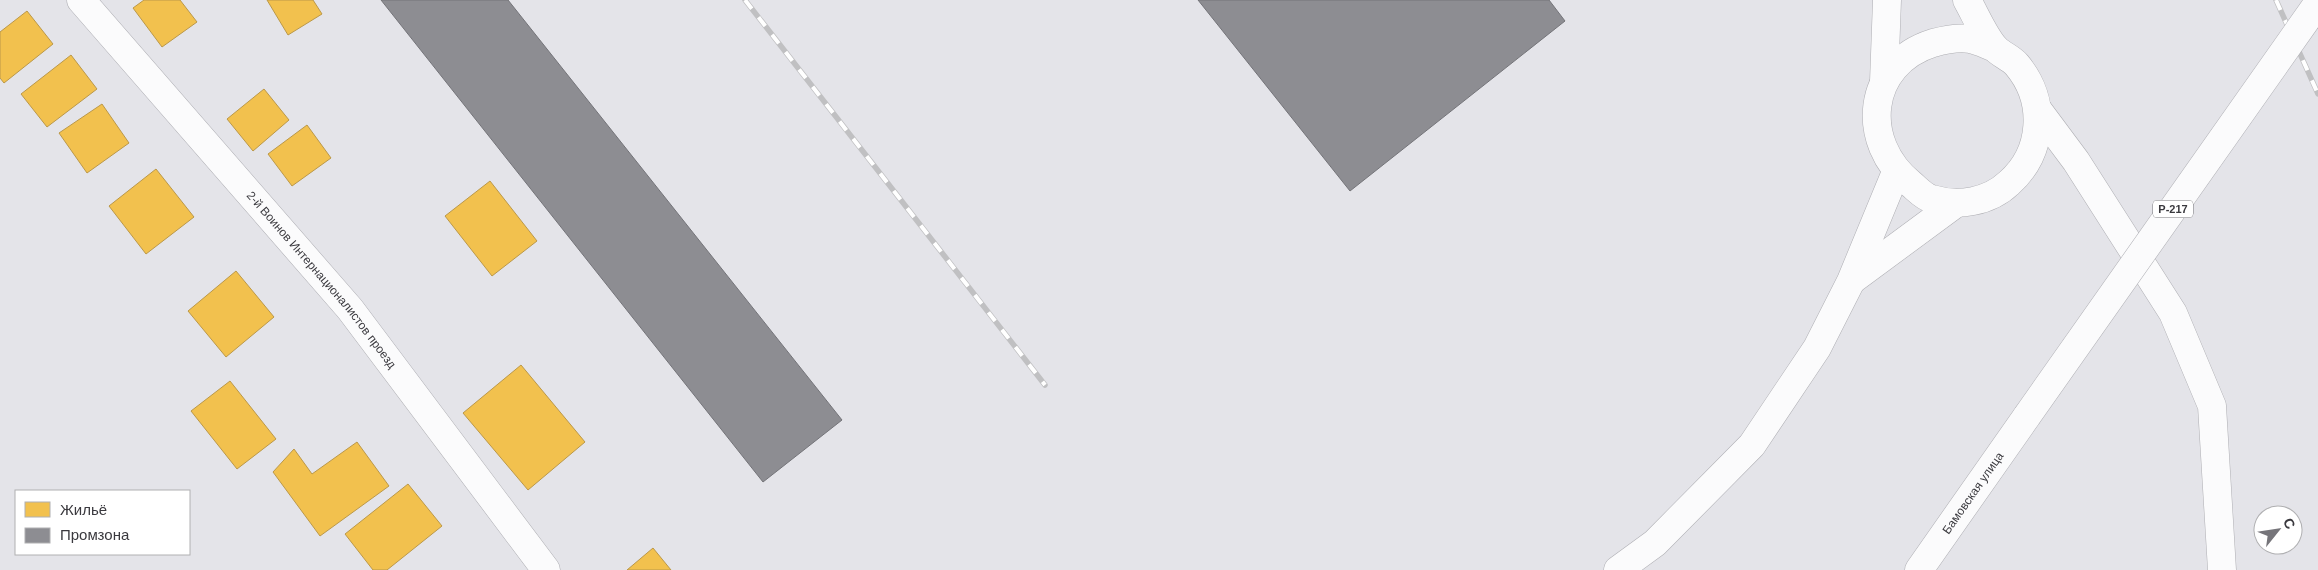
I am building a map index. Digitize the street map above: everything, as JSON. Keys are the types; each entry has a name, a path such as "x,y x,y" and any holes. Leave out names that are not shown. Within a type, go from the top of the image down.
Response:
{"main road":[{"name":"2-й Воинов Интернационалистов проезд","path":"81,0 350,309 546,570"},
{"path":"1884,82 1887,0"},
{"path":"1967,0 1995,48"},
{"name":"Бамовская улица","path":"1919,570 2318,3"},
{"path":"1970,39 1995,48 2016,64 2031,85 2038,110 2038,133 2032,155 2019,174 2002,190 1982,200 1956,204 1929,199 1896,172 1883,146 1876,116 1876,103 1884,82 1900,61 1921,47 1937,42 1970,39"},
{"path":"2038,110 2076,161 2173,313 2212,406 2222,570"},
{"path":"2026,165 2076,161"},
{"path":"1618,570 1655,543 1752,446 1817,348 1851,281 1896,172"},
{"path":"1851,281 1956,204"}],"building: Жильё":[{"path":"144,0 180,0 197,22 162,47 133,8"},
{"path":"267,0 313,0 322,14 288,35"},
{"path":"27,11 53,44 4,83 0,78 0,32"},
{"path":"71,55 97,89 47,127 21,94"},
{"path":"264,89 289,120 253,151 227,119"},
{"path":"102,104 129,143 87,173 59,133"},
{"path":"307,125 331,158 292,186 268,154"},
{"path":"156,169 194,217 146,254 109,206"},
{"path":"490,181 537,241 492,276 445,216"},
{"path":"236,271 274,317 226,357 188,311"},
{"path":"521,365 585,442 528,490 463,413"},
{"path":"230,381 276,439 237,469 191,411"},
{"path":"357,442 389,486 320,536 273,472 294,449 312,474"},
{"path":"408,484 442,526 387,570 373,570 345,534"},
{"path":"653,548 671,570 627,570"}],"building: Промзона":[{"path":"381,0 508,0 842,420 763,482"},
{"path":"1198,0 1549,0 1565,21 1350,191"}],"railway":[{"path":"745,0 1045,385"},
{"path":"2276,0 2318,94"},
{"path":"2309,0 2318,20"}]}
